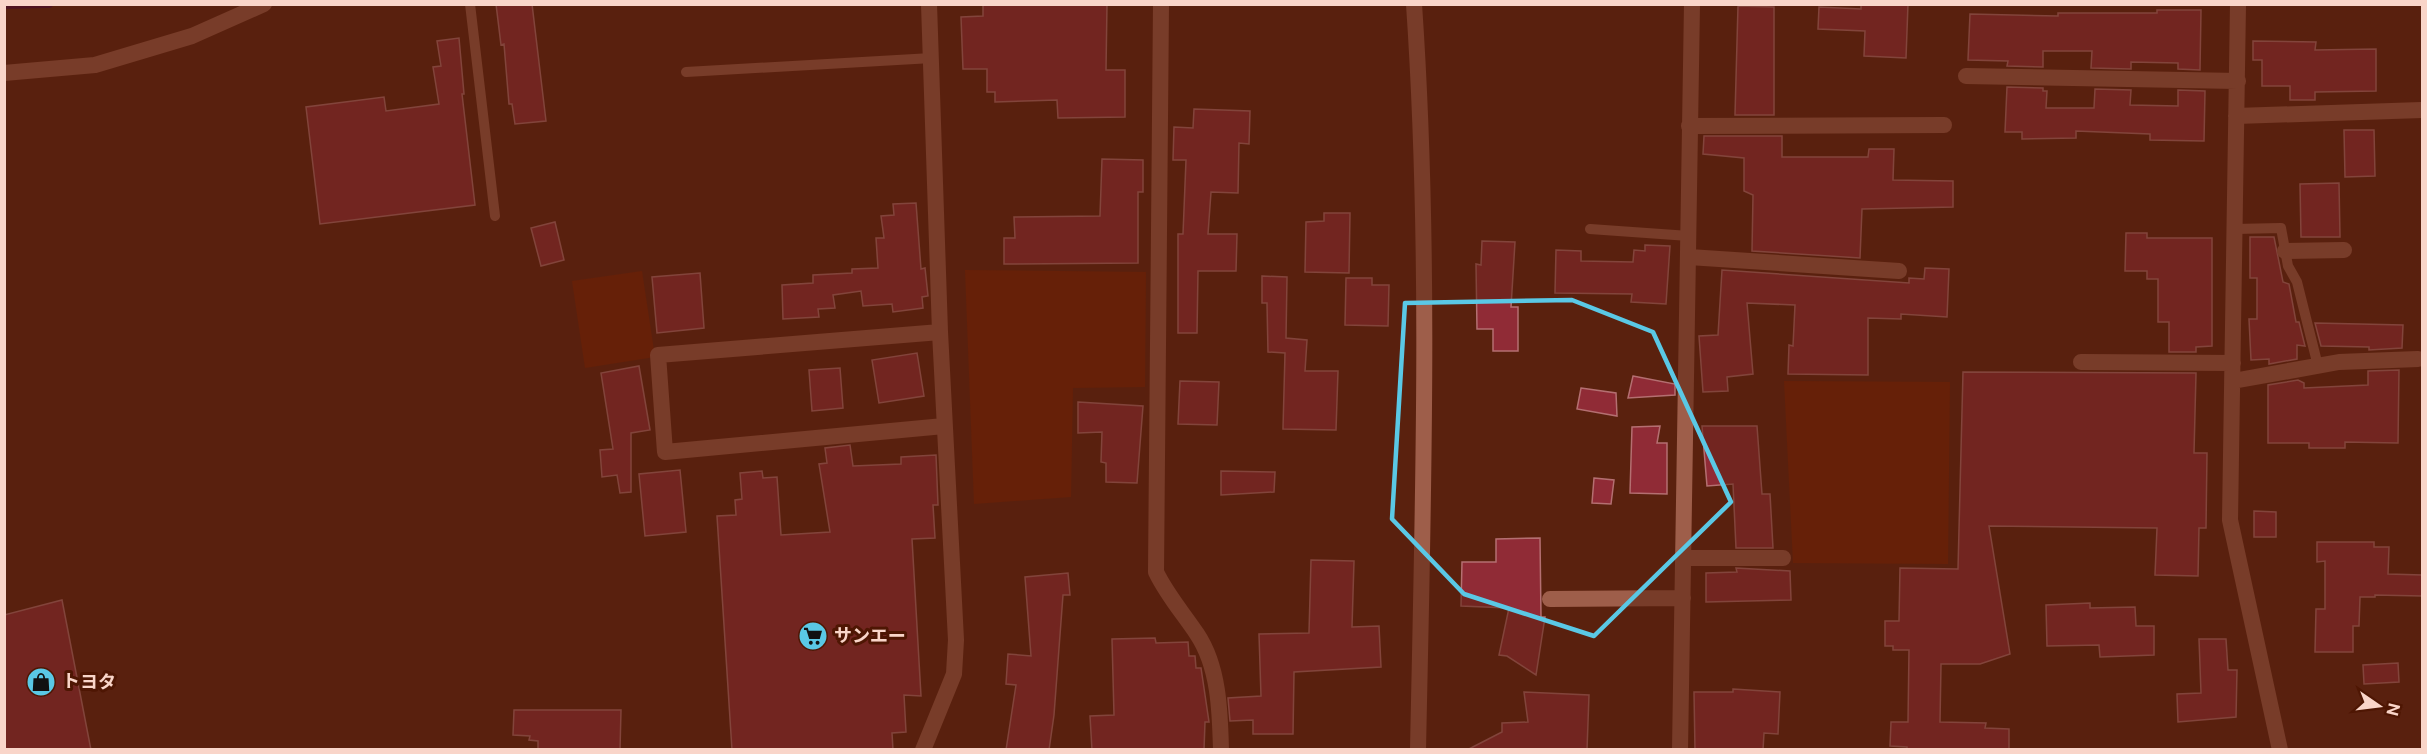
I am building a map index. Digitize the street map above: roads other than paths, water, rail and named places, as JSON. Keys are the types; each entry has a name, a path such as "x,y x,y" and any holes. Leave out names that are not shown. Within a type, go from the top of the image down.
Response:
{"street":[{"path":"4,73 95,65 192,36 264,4"},
{"path":"922,750 954,674 956,640 940,333 929,4"},
{"path":"1161,4 1156,572 1163,587 1198,636 1211,665 1220,700 1221,750"},
{"path":"1414,4 1418,70 1423,323 1418,750"},
{"path":"1680,750 1692,4"},
{"path":"2238,4 2230,520 2280,750"},
{"path":"1966,76 2238,81"},
{"path":"2236,116 2422,110"},
{"path":"1689,126 1944,125"},
{"path":"2285,251 2344,250"},
{"path":"1689,257 1899,271"},
{"path":"940,333 658,355 665,452 944,426"},
{"path":"2232,381 2339,362 2418,359"},
{"path":"2081,362 2233,363"},
{"path":"1684,558 1784,558"},
{"path":"1550,599 1683,598"}],"lane":[{"path":"470,4 495,216"},
{"path":"686,72 932,58"},
{"path":"2235,228 2281,228 2288,267 2297,282 2318,366"},
{"path":"1590,229 1689,236"}],"waterway":[{"path":"4,5 49,4"}],"place":[{"name":"サンエー","path":"813,636"},
{"name":"トヨタ","path":"41,682"}]}
